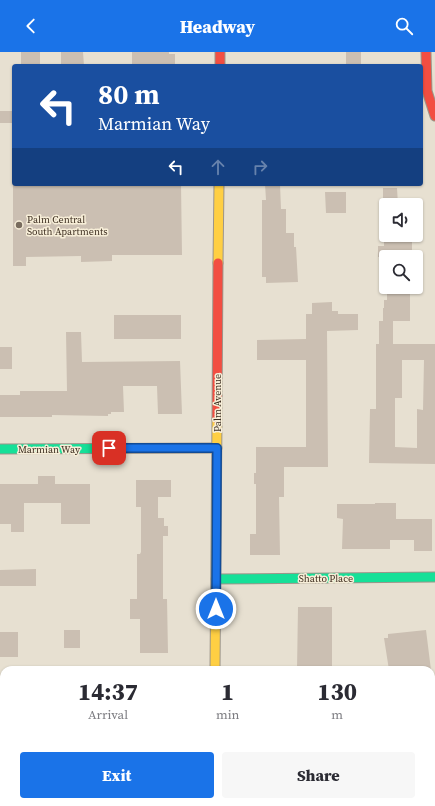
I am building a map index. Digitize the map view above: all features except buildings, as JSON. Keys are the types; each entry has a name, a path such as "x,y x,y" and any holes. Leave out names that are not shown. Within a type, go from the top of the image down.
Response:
{"street":[{"path":"220,52 220,64"},
{"path":"426,52 427,91 435,116"},
{"name":"Palm Avenue","path":"215,666 219,186"},
{"name":"Marmian Way","path":"0,449 217,448"},
{"name":"Shatto Place","path":"216,579 435,577"}],"traffic: fast":[{"path":"0,449 217,448"},
{"path":"216,579 435,577"}],"traffic: slow":[{"path":"218,263 219,186"},
{"path":"215,666 217,419"}],"traffic: jam":[{"path":"220,52 220,64"},
{"path":"426,52 427,91 435,116"},
{"path":"217,419 218,263"}],"place":[{"name":"Palm Central South Apartments","path":"19,225"}],"route":[{"path":"109,448 217,448 216,609"}]}
